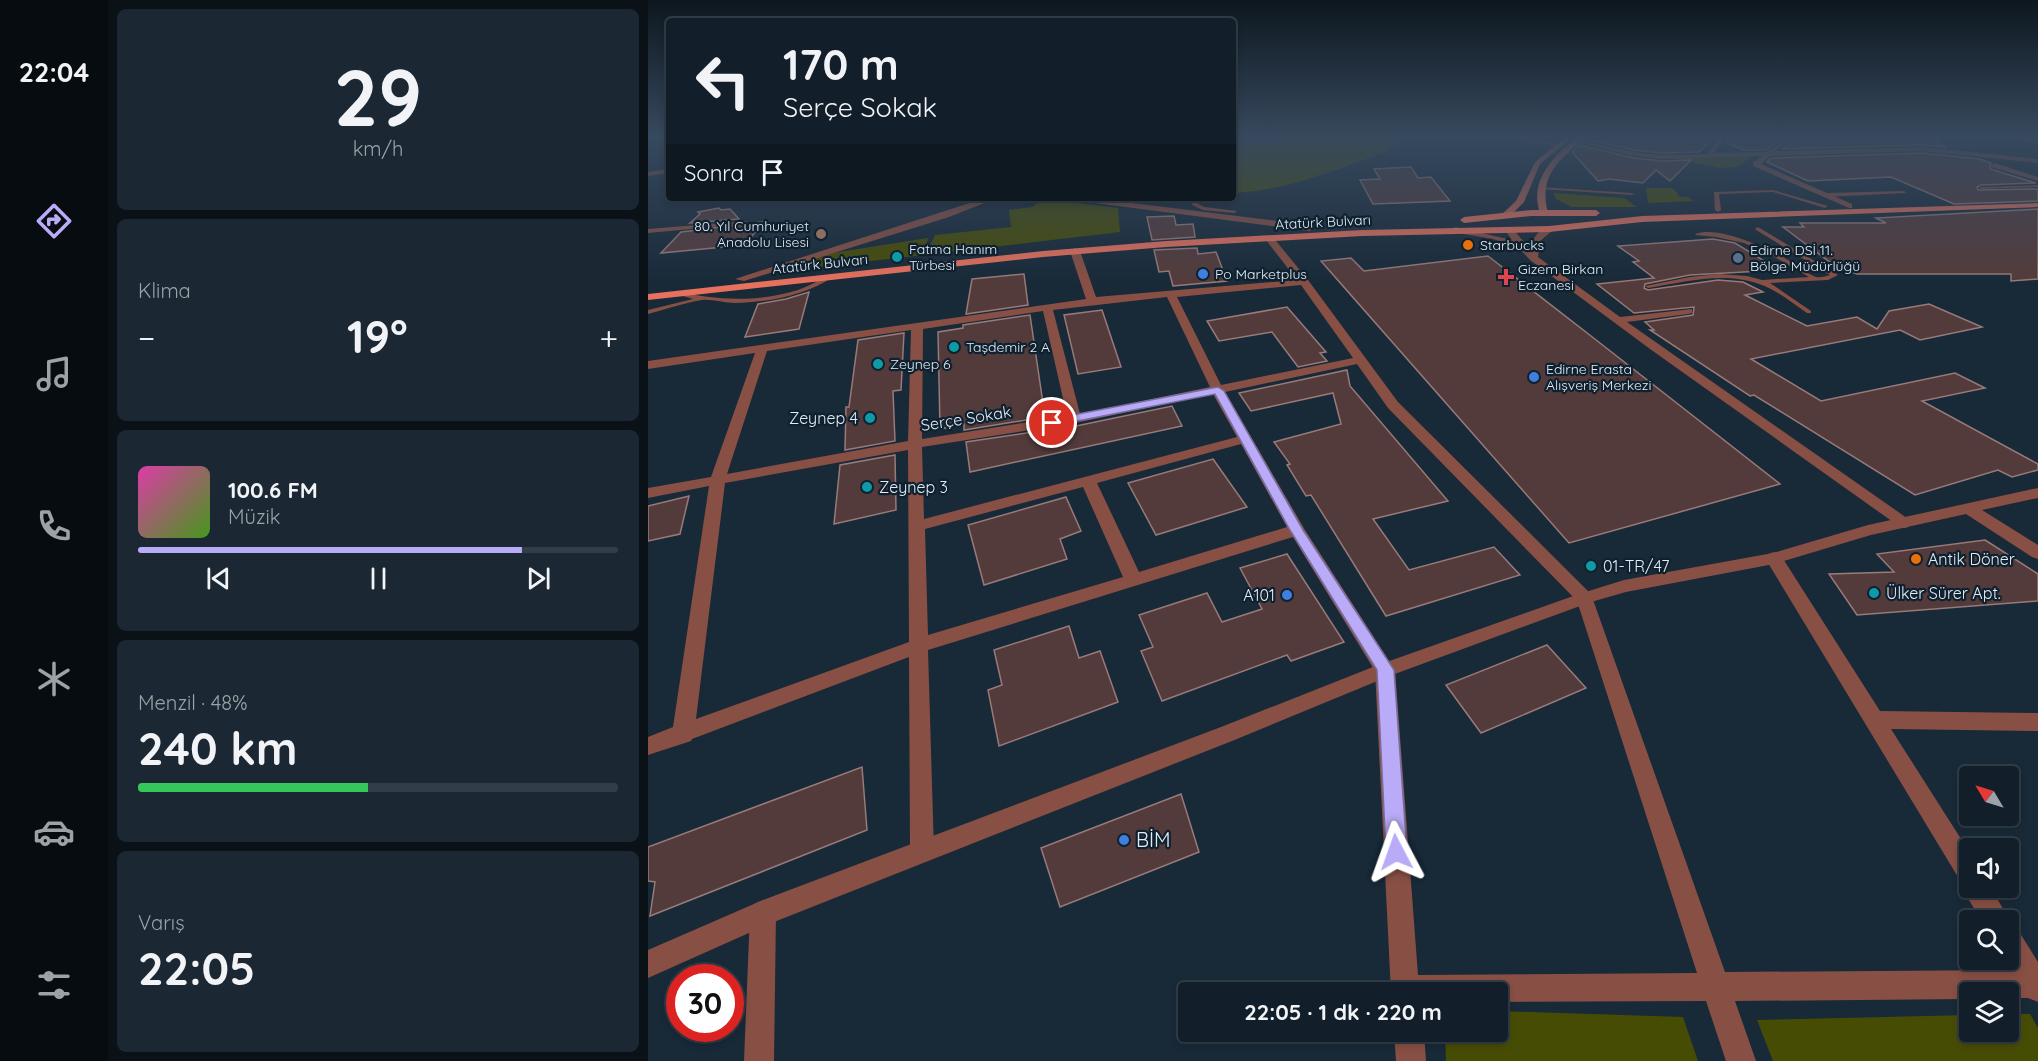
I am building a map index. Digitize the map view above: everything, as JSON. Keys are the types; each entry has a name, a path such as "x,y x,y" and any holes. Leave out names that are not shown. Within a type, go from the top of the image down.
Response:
{"main road":[{"path":"1509,230 1499,220 1514,211 1527,186"},
{"path":"1541,188 1539,200 1544,213 1552,217 1556,223 1549,229"},
{"name":"Atatürk Bulvarı","path":"660,285 1094,244 1310,228 1456,221 1544,213 1718,210 2038,199"},
{"name":"Atatürk Bulvarı","path":"648,297 1076,251 1269,238 1454,230 1549,229 1642,219 2038,205"}],"street":[{"path":"1804,186 1849,206"},
{"path":"740,279 985,201"},
{"path":"1096,201 1310,228"},
{"path":"1533,258 1536,240 1549,229"},
{"path":"1454,230 1494,237 1523,246"},
{"path":"1509,230 1533,258 1906,523"},
{"path":"1269,238 1304,282 1393,405 1585,598 1742,1061"},
{"path":"1076,251 1092,301"},
{"path":"648,365 1092,301 1304,282"},
{"path":"1170,293 1218,391 1245,439 1297,530 1385,670 1404,982"},
{"path":"1047,307 1075,419"},
{"path":"1619,320 1688,311"},
{"path":"917,327 915,444 922,851"},
{"path":"683,735 718,479 762,350"},
{"name":"Serçe Sokak","path":"648,493 915,444 1075,419 1359,360"},
{"path":"916,526 1245,439"},
{"path":"1088,480 1133,579"},
{"path":"648,964 763,913 1230,733 1385,670 1585,598 1624,586 1774,558 1868,530 2038,492"},
{"path":"1968,508 2038,553"},
{"path":"648,746 683,735 920,645 1297,530"},
{"path":"1774,558 1959,859"},
{"path":"1873,720 2038,722"},
{"path":"759,1061 763,913"},
{"path":"2019,957 2037,986"},
{"path":"1508,990 2037,986"},
{"path":"1410,1042 1411,1061"}],"lane":[{"path":"1981,188 2038,186"},
{"path":"1541,188 1632,194"},
{"path":"1718,210 1716,193 1773,191 1825,206"},
{"path":"1825,195 1904,192"},
{"path":"1194,201 1194,204 1203,208 1234,211"},
{"path":"648,231 744,222"},
{"path":"1648,286 1725,276 1762,282 1828,278 1835,274 1758,229"},
{"path":"1698,234 1720,234 1746,240 1816,279"},
{"path":"678,293 699,300 728,303 789,294 819,286 831,276"},
{"path":"1762,282 1809,312"},
{"path":"648,312 699,300"}],"green space":[{"path":"1236,186 1285,186 1273,188 1236,193"},
{"path":"1646,188 1673,188 1680,197 1688,197 1694,201 1648,203"},
{"path":"1554,193 1624,198 1637,207 1572,207 1556,199"},
{"path":"1040,201 1060,201 1118,208 1120,232 925,255 935,235 1011,227 1009,210 1032,207"},
{"path":"928,238 924,255 780,271 832,253"},
{"path":"1508,1011 1683,1017 1698,1061 1446,1061 1445,1042 1508,1042"},
{"path":"2019,1014 2030,1014 2038,1028 2038,1061 1773,1061 1757,1020 1959,1015 1959,1042 2019,1042"}],"building":[{"path":"1363,186 1438,186 1450,201 1373,204"},
{"path":"1911,186 1980,186 1977,187 1978,190 2038,189 2038,201 1954,204"},
{"path":"719,208 721,210 730,209 739,219 690,223 700,214 698,212"},
{"path":"2038,209 2038,279 2011,281 2011,274 1857,274 1835,266 1783,227 1804,227 1800,223 1886,223 1876,218"},
{"path":"1174,216 1176,225 1193,224 1195,237 1152,240 1147,217"},
{"path":"763,222 745,245 661,253 681,232"},
{"path":"1713,239 1735,243 1779,270 1690,275 1645,284 1644,288 1648,290 1718,280 1743,282 1763,292 1745,295 1807,326 1857,317 1877,329 1889,311 1929,304 1982,327 1920,340 1900,330 1751,359 1821,401 1955,373 1985,388 1922,401 2038,464 2038,470 2012,477 1998,470 1915,495 1754,395 1750,396 1650,330 1654,330 1645,322 1693,315 1694,307 1634,313 1597,284 1654,278 1633,262 1639,261 1618,246"},
{"path":"1197,248 1198,254 1216,252 1227,281 1173,286 1169,271 1159,272 1154,250"},
{"name":"Edirne Erasta Alışveriş Merkezi","path":"1488,256 1780,484 1569,543 1321,261 1351,258 1364,271"},
{"path":"1024,274 1028,305 966,314 972,279"},
{"path":"809,292 799,329 745,337 758,304"},
{"path":"1287,307 1326,352 1320,353 1327,361 1298,367 1272,332 1219,341 1207,321"},
{"path":"1102,310 1121,367 1078,374 1064,315"},
{"path":"1030,315 1045,417 964,430 964,424 940,429 938,332 963,328 963,325"},
{"path":"904,333 901,390 893,391 895,441 845,450 846,407 849,407 858,340"},
{"path":"1347,370 1350,386 1448,501 1373,519 1409,570 1494,547 1520,575 1386,616 1311,495 1306,496 1287,465 1290,464 1274,442 1341,424 1333,393 1251,411 1239,393"},
{"path":"1172,406 1182,426 970,472 966,442 1047,430 1047,432"},
{"name":"Zeynep 3","path":"895,455 896,510 834,524 840,465"},
{"path":"1213,459 1247,507 1156,535 1128,483"},
{"path":"689,496 680,534 648,541 648,506"},
{"path":"1066,497 1081,531 1060,539 1067,559 984,585 968,525"},
{"path":"1985,540 2038,574 2038,601 1857,615 1829,574 1894,572 1877,554"},
{"path":"1287,554 1344,642 1291,661 1287,655 1162,701 1141,651 1153,647 1139,615 1207,593 1222,622 1262,609 1240,568"},
{"path":"1069,626 1079,658 1100,651 1118,702 999,746 988,690 1002,685 994,650"},
{"path":"1547,645 1586,688 1481,733 1446,685"},
{"path":"862,767 867,830 650,916 655,882 648,881 648,847"},
{"path":"1181,794 1199,852 1060,907 1041,848"}],"place":[{"name":"80. Yıl Cumhuriyet Anadolu Lisesi","path":"821,234"},
{"name":"Starbucks","path":"1468,245"},
{"name":"Fatma Hanım Türbesi","path":"897,257"},
{"name":"Edirne DSİ 11. Bölge Müdürlüğü","path":"1738,258"},
{"name":"Po Marketplus","path":"1203,274"},
{"name":"Gizem Birkan Eczanesi","path":"1506,277"},
{"name":"Taşdemir 2 A","path":"954,347"},
{"name":"Zeynep 6","path":"878,364"},
{"name":"Edirne Erasta Alışveriş Merkezi","path":"1534,377"},
{"name":"Zeynep 4","path":"870,418"},
{"name":"Zeynep 3","path":"867,487"},
{"name":"Antik Döner","path":"1916,559"},
{"name":"01-TR/47","path":"1591,566"},
{"name":"Ülker Sürer Apt.","path":"1874,593"},
{"name":"A101","path":"1287,595"},
{"name":"BİM","path":"1124,840"}],"route":[{"path":"1052,423 1218,391 1297,530 1385,670 1396,852"}]}
